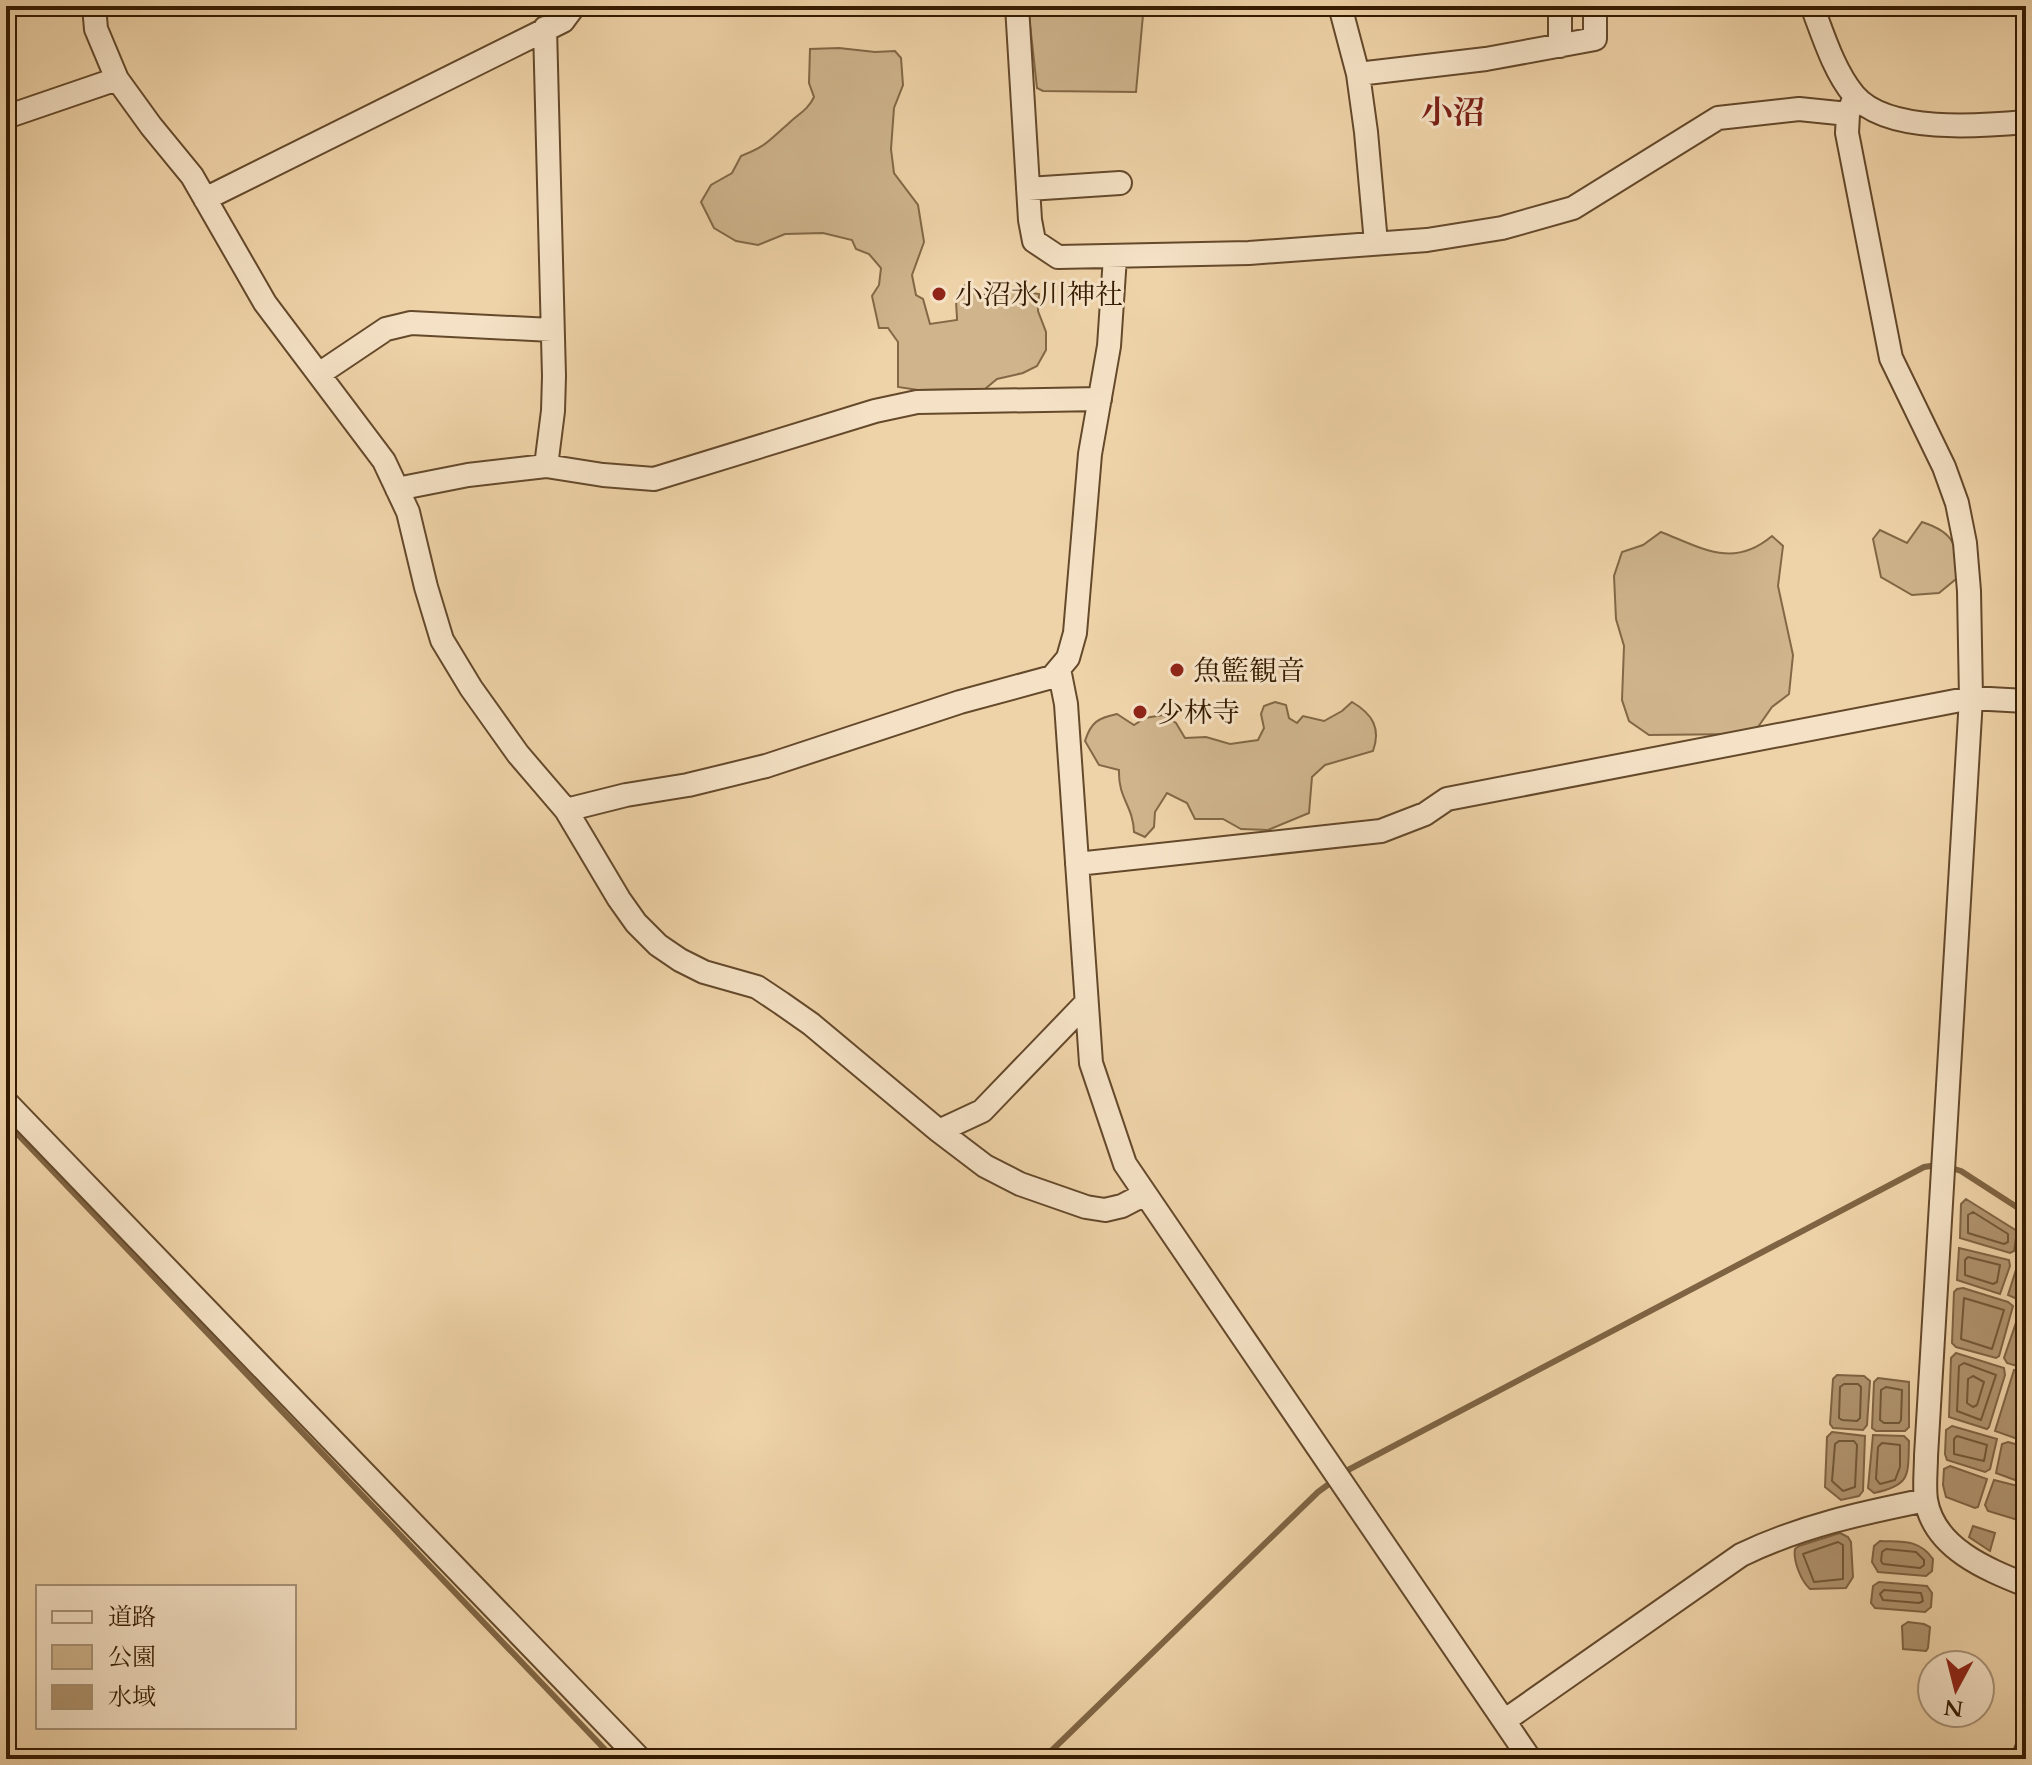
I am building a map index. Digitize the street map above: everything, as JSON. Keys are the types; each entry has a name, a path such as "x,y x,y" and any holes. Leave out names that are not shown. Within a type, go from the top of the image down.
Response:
{"street":[{"path":"94,6 96,29 117,79 192,176 265,303 384,461 408,512 442,640 471,688 518,754 566,810 636,923 658,945 692,966 757,987 781,1003 985,1166 1020,1184 1086,1207 1105,1210 1122,1206 1145,1194"},
{"path":"205,199 563,21 574,6"},
{"path":"1017,6 1034,241 1058,257 1249,253 1427,240 1502,228 1573,208 1718,118 1852,105 1935,125 2026,122"},
{"path":"1340,6 1358,74 1376,243"},
{"path":"1560,6 1560,46"},
{"path":"1358,74 1595,39 1595,6"},
{"path":"1812,6 1852,105 1847,133 1891,358 1944,467 1957,503 1965,543 1969,591 1971,698 1926,1500 1941,1531 1963,1555 1984,1568 2026,1585"},
{"path":"545,28 553,411 546,466"},
{"path":"6,117 117,79"},
{"path":"1028,189 1120,183"},
{"path":"566,810 766,766 960,702 1052,677 1068,658 1075,633 1090,454 1109,346 1115,257"},
{"path":"319,374 386,329 411,323 552,330"},
{"path":"397,489 468,475 546,466 654,479 875,411 917,402 1100,399"},
{"path":"1059,669 1066,704 1091,1063 1125,1164 1530,1759"},
{"path":"1077,864 1381,831 1425,814 1447,799 1971,698 2026,701"},
{"path":"939,1131 982,1111 1086,1003"},
{"path":"6,1102 640,1759"},
{"path":"1504,1721 1741,1555 1811,1526 1866,1511 1926,1500"},
{"path":"2024,1759 2026,1751"}],"green space":[{"path":"1028,6 1143,15 1136,92 1043,91 1037,88"},
{"path":"810,49 895,51 901,58 903,85 894,108 891,149 894,173 918,205 924,242 912,275 916,295 923,299 930,324 957,320 958,293 970,283 977,296 1012,290 1039,294 1038,311 1046,332 1046,350 1037,366 997,379 985,389 918,390 898,387 898,342 888,328 879,328 872,296 879,285 881,268 869,254 856,249 852,240 823,233 785,234 758,245 736,241 714,228 701,202 711,185 732,173 741,156 767,143 809,105 814,97 809,83"},
{"path":"1922,522 1942,531 1952,542 1956,579 1939,593 1912,595 1881,577 1873,539 1880,530 1907,543"},
{"path":"1661,532 1717,552 1744,552 1772,536 1783,546 1778,586 1793,655 1789,694 1772,707 1758,727 1743,734 1649,735 1629,721 1622,700 1624,646 1616,619 1614,576 1622,552 1643,545"},
{"path":"1275,702 1286,705 1289,718 1297,723 1303,716 1324,721 1352,702 1370,717 1376,736 1373,751 1325,765 1312,777 1309,813 1268,830 1241,829 1223,819 1195,819 1187,803 1167,793 1155,812 1154,827 1145,837 1134,832 1119,770 1099,765 1085,741 1096,722 1117,714 1134,725 1145,718 1163,715 1176,723 1185,738 1206,737 1230,744 1258,740 1264,728 1261,714 1264,706"}],"water":[{"path":"1966,1199 2017,1231 2014,1251 2010,1253 1960,1238 1961,1204"},
{"path":"2026,1238 2026,1303 2008,1295"},
{"path":"1959,1248 2009,1260 2010,1266 2000,1294 1957,1280"},
{"path":"1963,1288 2013,1306 1996,1358 1956,1347 1952,1343 1954,1292"},
{"path":"2021,1308 2026,1308 2026,1369 2007,1363 2004,1358"},
{"path":"1956,1353 2004,1368 2005,1375 1987,1429 1949,1417 1951,1358"},
{"path":"2014,1370 2026,1373 2026,1442 1995,1431"},
{"path":"1837,1375 1864,1376 1870,1381 1867,1425 1863,1430 1833,1428 1830,1424 1833,1379"},
{"path":"1878,1378 1909,1382 1909,1427 1905,1431 1876,1431 1872,1428 1874,1382"},
{"path":"1952,1426 1997,1439 1990,1469 1985,1472 1947,1460 1946,1430"},
{"path":"1832,1432 1865,1436 1863,1491 1859,1496 1841,1500 1825,1487 1827,1437"},
{"path":"1873,1435 1904,1436 1909,1441 1905,1477 1895,1486 1874,1493 1868,1488"},
{"path":"2008,1442 2026,1447 2026,1484 1996,1473 2002,1444"},
{"path":"1950,1466 1987,1479 1978,1507 1946,1497 1944,1469"},
{"path":"1994,1480 2026,1488 2026,1520 1988,1511 1985,1505"},
{"path":"1973,1526 1995,1533 1990,1551 1969,1537"},
{"path":"1840,1533 1851,1542 1853,1577 1846,1588 1810,1589 1798,1570 1795,1549"},
{"path":"1880,1541 1910,1543 1922,1548 1933,1559 1932,1571 1926,1576 1878,1572 1872,1562 1874,1546"},
{"path":"1879,1582 1927,1586 1932,1593 1931,1607 1925,1612 1875,1608 1871,1603 1873,1586"},
{"path":"1908,1622 1930,1627 1927,1649 1903,1649 1902,1626"}],"waterway":[{"path":"6,1122 614,1759"},
{"path":"1043,1759 1318,1492 1348,1470 1924,1167 1937,1165"},
{"path":"1948,1167 1961,1171 2026,1213"}],"place":[{"name":"小沼氷川神社","path":"939,294"},
{"name":"魚籃観音","path":"1177,670"},
{"name":"少林寺","path":"1140,712"}],"district":[{"name":"小沼","path":"1453,112"}]}
